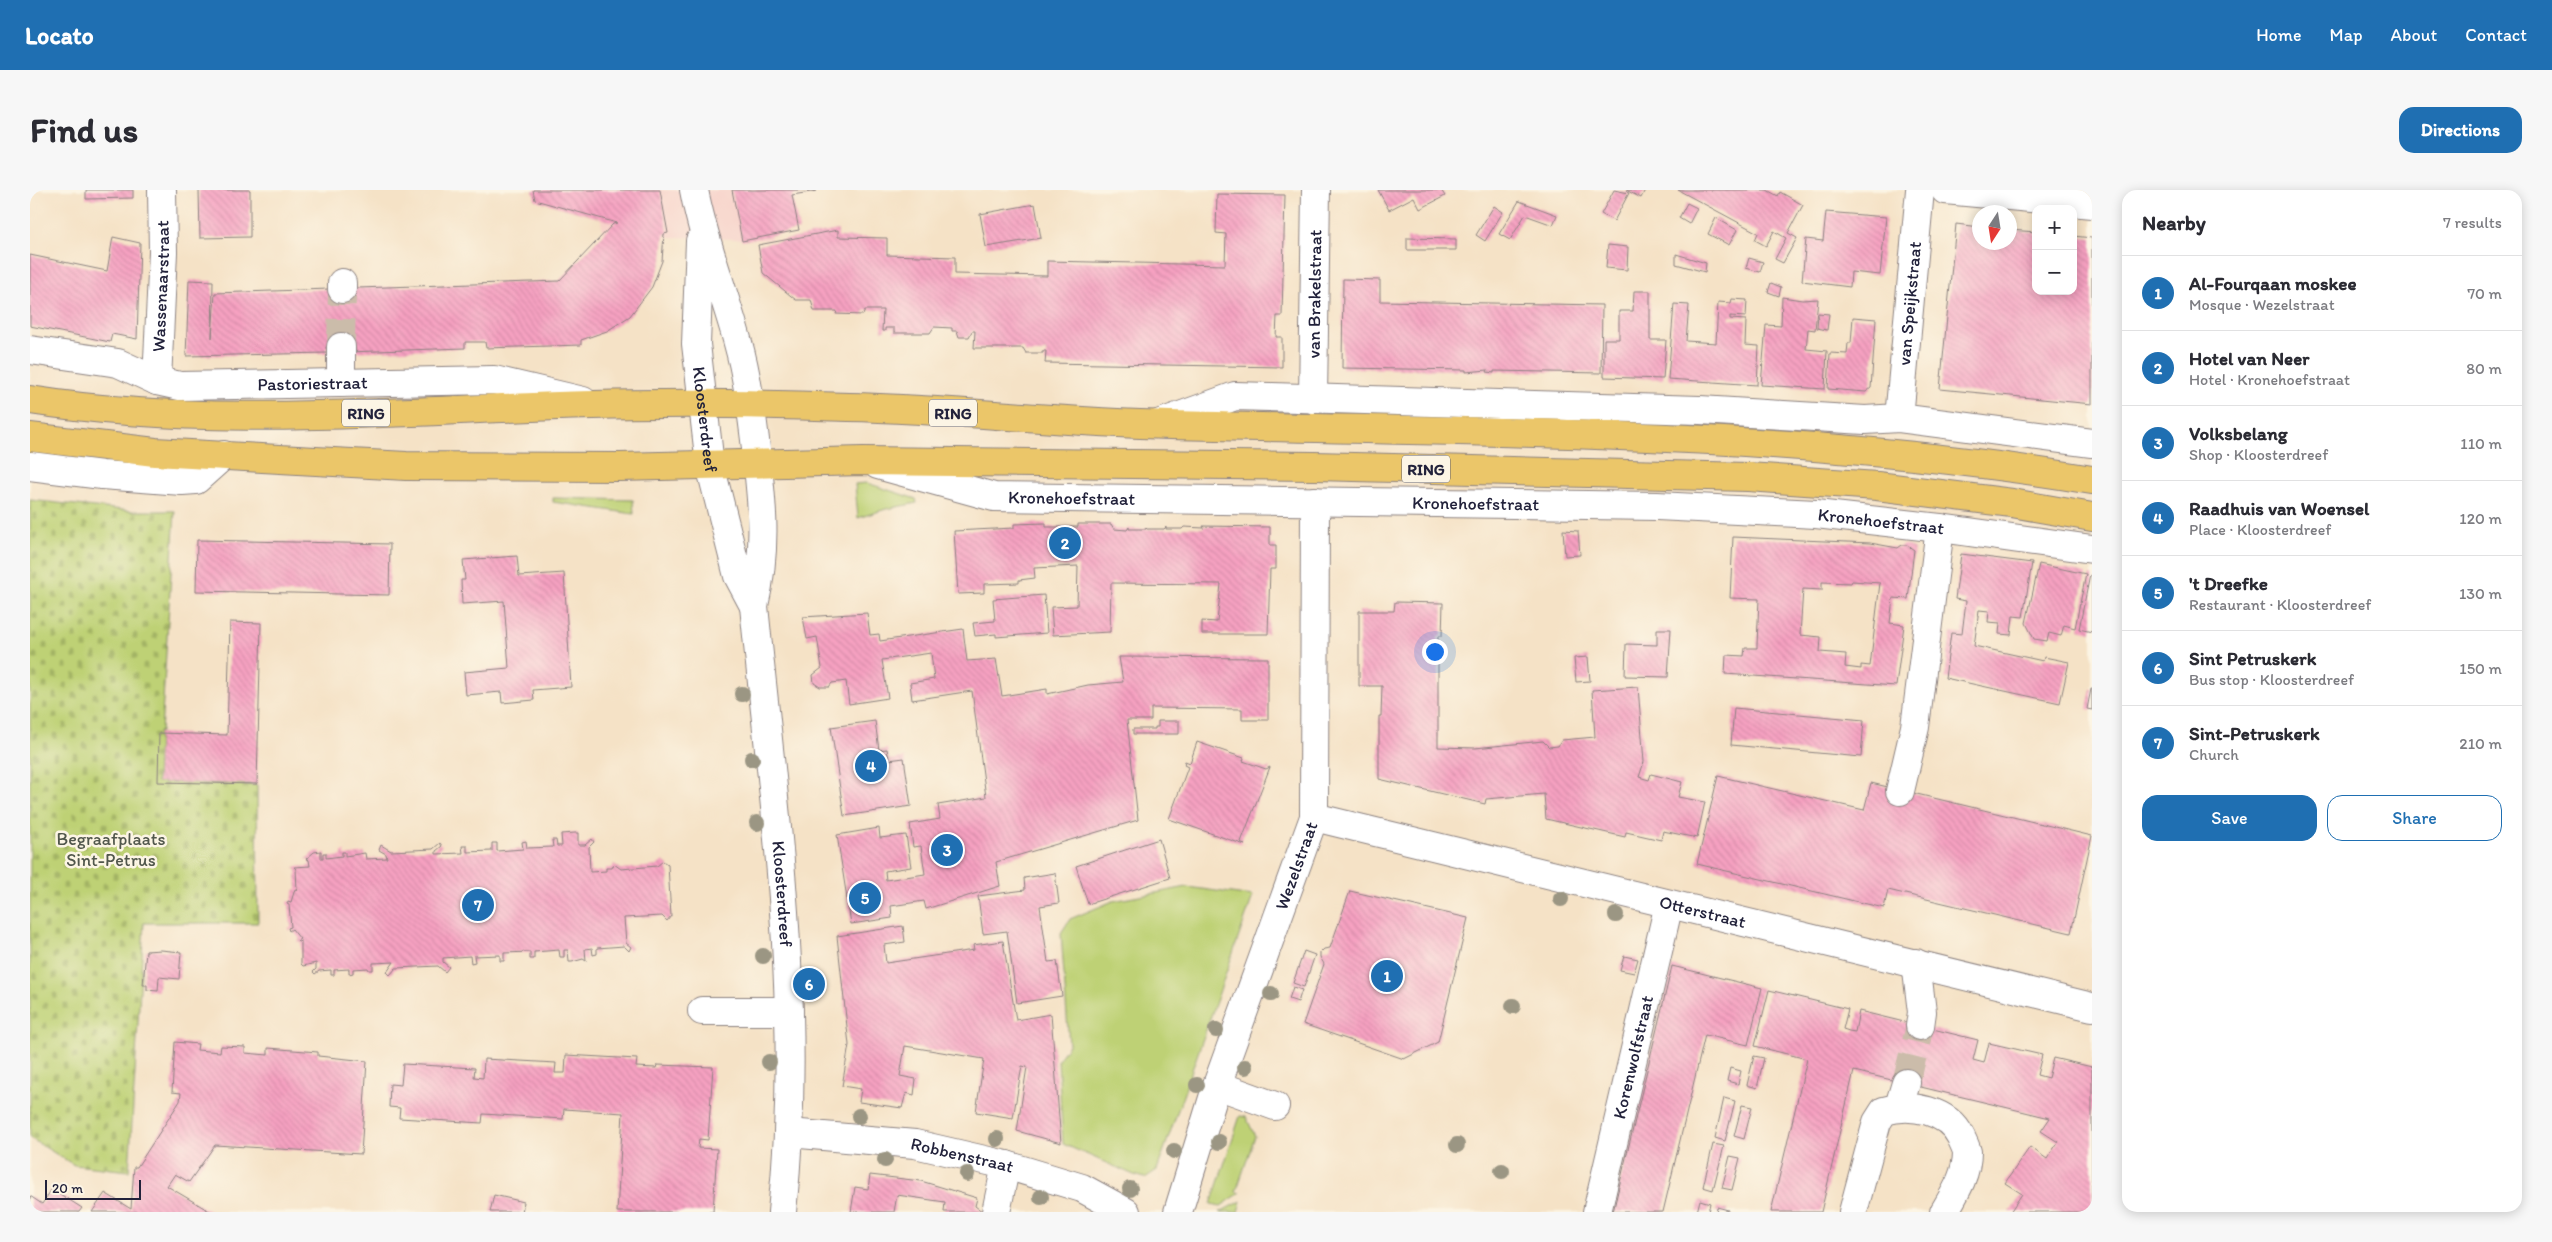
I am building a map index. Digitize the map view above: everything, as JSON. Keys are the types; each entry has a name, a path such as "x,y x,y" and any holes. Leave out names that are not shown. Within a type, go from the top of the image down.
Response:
{"main road":[{"name":"Pastoriestraat","path":"30,400 96,410 216,416 277,416 597,405 750,405"},
{"name":"RING","path":"750,405 848,407 1156,425 1611,436 1810,446 2008,466 2092,480"},
{"name":"RING","path":"30,437 155,452 406,466 710,465"},
{"name":"Kronehoefstraat","path":"710,465 863,461 1314,466 1748,477 1877,486 2012,503 2092,517"}],"street":[{"name":"Wassenaarstraat","path":"157,381 163,252 162,190"},
{"name":"Kloosterdreef","path":"694,190 701,226 739,345 758,464 764,535 762,573 754,606 785,914 789,1011 789,1133 782,1212"},
{"name":"van Brakelstraat","path":"1314,399 1316,190"},
{"name":"van Speijkstraat","path":"1899,418 1920,190"},
{"path":"1945,190 2092,204"},
{"name":"Kloosterdreef","path":"701,226 696,344 710,465 738,576 754,606"},
{"path":"341,347 341,383"},
{"name":"Pastoriestraat","path":"30,350 118,363 157,381 180,386 494,380 597,405"},
{"path":"1156,425 1235,396 1700,410 1865,420 1899,418 2092,443"},
{"path":"30,466 182,482 196,480 224,455"},
{"name":"Kronehoefstraat","path":"863,461 994,497 1657,506 1816,514 1940,528 2092,549"},
{"name":"Wezelstraat","path":"1178,1212 1217,1085 1314,817 1315,501"},
{"path":"1900,791 1915,727 1940,528"},
{"name":"Otterstraat","path":"1314,817 2092,1007"},
{"name":"Korenwolfstraat","path":"1597,1212 1669,904"},
{"path":"1916,963 1922,1012 1920,1026"},
{"path":"702,1011 789,1011"},
{"path":"1217,1085 1275,1106"},
{"path":"1853,1212 1876,1122 1884,1111 1903,1095 1956,1126 1967,1150 1963,1178 1944,1212"},
{"name":"Robbenstraat","path":"789,1133 915,1144 1006,1165 1082,1188 1126,1212"},
{"path":"996,1212 1006,1165"}],"shaded area":[{"path":"597,190 764,190 771,240 603,235"}],"green space":[{"path":"867,483 916,499 917,503 886,509 858,518 855,484"},
{"path":"553,498 633,500 634,514 553,502"},
{"name":"Begraafplaats Sint-Petrus","path":"30,500 132,511 175,511 157,782 257,785 258,923 144,923 129,1171 74,1165 30,1138"},
{"path":"1187,887 1253,896 1157,1170 1145,1178 1063,1144 1058,1060 1069,1045 1061,933 1070,919 1113,901"},
{"path":"1240,1116 1246,1117 1255,1136 1236,1192 1240,1193 1221,1206 1211,1204"},
{"path":"1241,1201 1238,1212 1220,1212"}],"building":[{"path":"86,190 133,190 133,198 86,199"},
{"path":"199,190 250,190 250,237 200,238"},
{"path":"533,190 660,190 668,233 664,234 662,261 652,287 630,316 607,331 581,340 581,345 486,348 485,342 465,342 465,348 347,352 347,346 326,347 327,353 186,356 189,280 213,281 212,338 215,293 559,281 613,224 617,223 535,200"},
{"path":"732,190 817,191 792,195 799,230 742,241"},
{"path":"1378,190 1441,190 1445,196 1420,209 1414,197 1389,210"},
{"path":"1614,190 1629,193 1614,221 1601,214"},
{"path":"1626,190 1645,190 1641,198"},
{"path":"1678,190 1767,190 1778,196 1780,192 1803,205 1788,233 1797,238 1783,263 1775,259 1786,238 1774,231 1766,246 1755,240 1758,233"},
{"path":"1217,194 1285,195 1282,316 1277,316 1276,337 1282,337 1282,367 1045,363 1046,351 1043,351 1043,353 1026,353 1023,348 974,348 975,331 972,331 969,337 959,337 957,331 952,331 952,328 934,327 930,333 894,333 894,328 885,328 885,331 882,331 883,310 865,310 863,315 836,314 837,311 814,311 811,300 796,300 763,273 758,245 838,230 838,237 887,238 887,255 955,257 955,274 1047,276 1047,261 1225,265 1226,234 1216,233"},
{"path":"1519,201 1557,215 1553,225 1525,215 1510,240 1499,234"},
{"path":"1687,203 1697,208 1689,224 1679,218"},
{"path":"1035,204 1041,238 986,247 980,214"},
{"path":"1494,206 1503,212 1485,241 1476,235"},
{"path":"1826,212 1886,217 1880,275 1851,272 1850,287 1802,281 1806,239 1823,241"},
{"path":"1716,218 1737,230 1729,245 1708,234"},
{"path":"1956,224 1972,226 1972,250 2017,250 2017,231 2032,232 2032,295 2077,295 2077,236 2092,238 2092,404 1940,389"},
{"path":"113,237 140,243 137,339 112,334 110,342 30,326 30,255 107,271"},
{"path":"1407,238 1456,239 1456,250 1407,250"},
{"path":"1608,245 1628,247 1627,270 1606,268"},
{"path":"1676,254 1706,263 1705,272 1676,264"},
{"path":"1749,258 1763,262 1760,272 1746,268"},
{"path":"1343,279 1380,280 1380,301 1602,305 1601,373 1494,371 1494,373 1487,372 1488,370 1466,372 1466,370 1342,368"},
{"path":"1771,283 1781,287 1779,296 1768,292"},
{"path":"1634,291 1650,291 1650,340 1666,340 1663,379 1604,377 1604,339 1619,339 1619,311 1633,311"},
{"path":"1782,297 1802,300 1818,299 1815,330 1808,329 1806,349 1827,351 1825,389 1761,385 1766,325 1781,326"},
{"path":"1732,299 1747,300 1746,317 1730,316 1730,319 1746,320 1745,345 1759,346 1757,385 1668,379 1674,304 1689,305 1686,341 1716,343 1718,302 1731,303"},
{"path":"1818,313 1829,314 1827,330 1817,328"},
{"path":"1853,317 1876,319 1871,388 1866,392 1828,389 1830,353 1847,354 1848,343 1851,343"},
{"path":"1046,523 1046,527 1078,527 1078,524 1111,524 1114,529 1127,530 1129,527 1129,529 1146,529 1145,527 1147,529 1164,529 1166,527 1166,529 1182,529 1184,527 1204,528 1203,526 1270,527 1270,545 1276,545 1276,569 1270,569 1268,634 1202,634 1202,621 1217,622 1221,584 1111,583 1110,632 1053,635 1051,607 1077,606 1078,566 1034,568 1035,578 1019,580 1019,583 984,584 984,593 958,594 954,531 1014,528 1014,524"},
{"path":"1563,530 1578,531 1580,555 1565,556"},
{"path":"1733,537 1870,543 1898,548 1902,545 1907,545 1914,550 1908,599 1893,598 1890,623 1904,625 1896,686 1725,674 1726,655 1744,656 1745,648 1757,648 1759,599 1730,598","holes":["1852,581 1880,583 1870,666 1861,665 1861,669 1845,667 1846,654 1820,652 1821,637 1800,635 1803,589 1822,590 1822,582 1851,583"]},
{"path":"197,540 390,544 389,595 196,591"},
{"path":"1961,554 2032,563 2023,617 2013,616 2011,635 1999,634 2000,623 1988,622 1989,611 1979,610 1974,646 2043,661 2044,657 2069,662 2060,703 1945,678 1951,633 1962,634 1966,601 1955,599"},
{"path":"517,556 519,576 564,573 571,687 533,690 534,700 502,703 501,692 466,695 464,672 509,668 504,601 462,604 461,580 465,580 463,560"},
{"path":"2039,564 2086,574 2075,628 2064,625 2061,636 2049,633 2047,641 2034,639 2026,623"},
{"path":"2090,575 2092,575 2092,632 2079,629"},
{"path":"1044,595 1047,633 996,637 996,634 975,636 973,623 995,621 993,599"},
{"path":"1395,602 1443,603 1442,636 1438,636 1438,747 1475,748 1543,741 1549,747 1558,746 1562,740 1595,737 1592,690 1638,687 1644,762 1639,777 1649,780 1651,774 1682,782 1678,797 1705,802 1697,838 1663,831 1661,840 1626,832 1625,837 1546,819 1544,794 1486,799 1485,804 1379,779 1379,716 1381,716 1382,686 1359,686 1359,611 1394,611"},
{"path":"867,613 870,635 879,634 880,641 963,629 967,661 996,659 1002,696 1047,689 1047,694 1088,685 1123,682 1119,657 1268,658 1268,720 1242,720 1242,709 1151,708 1151,720 1127,720 1138,820 996,862 1000,886 926,909 924,901 891,906 892,918 851,924 837,835 879,828 880,838 906,835 911,867 885,871 886,880 925,874 921,846 913,847 910,824 940,819 938,805 986,797 972,691 912,700 910,683 934,679 931,653 882,660 888,698 849,704 846,681 832,683 829,687 820,687 814,683 813,675 822,668 817,637 807,639 803,617"},
{"path":"230,622 261,623 257,784 158,782 159,733 227,735"},
{"path":"1657,629 1671,629 1668,677 1625,676 1626,644 1657,645"},
{"path":"1588,657 1590,681 1576,682 1574,658"},
{"path":"2092,689 2092,710 2087,709"},
{"path":"1734,708 1864,720 1861,757 1731,745"},
{"path":"875,721 879,750 887,749 889,760 904,758 911,806 844,816 831,727"},
{"path":"1158,721 1179,721 1179,734 1133,734 1133,729 1155,729 1155,727 1158,727"},
{"path":"1197,742 1244,758 1243,761 1266,769 1270,767 1241,842 1245,845 1169,819 1188,767 1184,765 1185,761 1190,763"},
{"path":"1718,776 1864,810 1871,783 2092,836 2071,933 1888,890 1884,908 1697,864"},
{"path":"578,833 578,845 585,845 592,839 594,842 589,847 590,872 606,871 606,868 612,868 614,864 621,869 657,866 663,861 668,865 671,916 667,921 662,916 624,918 626,943 631,947 629,951 624,946 597,948 597,954 593,955 592,948 585,949 586,961 583,959 572,962 569,962 568,950 564,950 564,957 560,957 559,950 534,952 534,959 530,959 530,952 504,953 504,961 500,961 500,955 474,956 475,962 471,963 470,956 443,958 443,962 449,967 445,972 438,966 396,968 390,975 387,972 394,962 373,963 373,970 368,968 353,969 353,973 349,974 349,969 334,970 334,975 331,975 331,970 319,971 315,974 313,972 316,969 316,963 303,966 301,964 301,941 297,941 300,939 292,929 289,931 288,928 291,927 289,905 287,904 288,901 291,902 295,889 297,890 296,869 294,867 310,866 309,860 306,859 314,852 321,851 321,858 323,858 323,853 326,853 326,858 342,856 342,852 345,852 345,856 365,853 366,859 387,858 386,854 379,850 381,845 391,851 433,849 440,843 442,846 436,851 436,854 463,853 462,846 467,846 467,852 492,851 492,843 497,843 497,851 523,849 522,842 526,841 527,848 553,847 552,840 556,840 557,846 562,846 561,834"},
{"path":"1159,839 1170,878 1088,904 1076,866"},
{"path":"1055,873 1059,903 1040,906 1048,962 1057,961 1062,996 1017,1003 1007,931 983,934 978,896 1025,890 1024,878"},
{"path":"1350,891 1468,918 1438,1042 1404,1059 1303,1024 1324,964 1320,953 1324,949 1330,948"},
{"path":"903,926 905,942 884,945 886,963 974,950 973,945 1003,941 1016,1020 1051,1014 1061,1143 1017,1131 1027,1067 1022,1066 1013,1118 976,1112 984,1059 905,1046 900,1076 916,1079 914,1095 906,1093 902,1108 859,1102 861,1089 842,1086 849,1045 837,936"},
{"path":"146,951 181,952 179,979 159,977 158,991 147,990 147,985 143,985"},
{"path":"1304,951 1315,955 1304,987 1293,983"},
{"path":"1624,956 1638,959 1634,973 1620,970"},
{"path":"1672,966 1762,988 1748,1045 1705,1035 1663,1212 1613,1212"},
{"path":"1293,987 1302,990 1298,1002 1289,999"},
{"path":"1769,990 1848,1009 1843,1029 1849,1031 1855,1032 1859,1011 1978,1040 1973,1060 1984,1063 1989,1043 2042,1055 2037,1075 2048,1078 2053,1058 2092,1067 2092,1212 2010,1212 2022,1194 2005,1183 2018,1164 2030,1147 2047,1159 2058,1142 2041,1131 2050,1118 1854,1071 1821,1212 1771,1212 1807,1059 1755,1046"},
{"path":"175,1042 198,1044 197,1050 220,1052 221,1046 245,1047 245,1053 268,1055 268,1048 318,1052 318,1056 367,1061 361,1154 215,1145 189,1182 175,1174 167,1186 211,1212 92,1212 105,1193 131,1209 134,1167 137,1167 180,1101 181,1093 172,1092"},
{"path":"566,1055 637,1059 636,1067 656,1068 657,1065 713,1067 708,1140 699,1139 698,1148 717,1149 713,1212 617,1212 623,1113 564,1109 563,1119 483,1114 482,1123 399,1118 400,1108 389,1107 390,1084 401,1085 403,1064 475,1068 474,1077 483,1078 484,1059 556,1063 555,1073 565,1073"},
{"path":"1754,1056 1764,1058 1757,1088 1747,1085"},
{"path":"1730,1068 1741,1071 1738,1084 1727,1081"},
{"path":"1724,1098 1735,1101 1725,1141 1715,1138"},
{"path":"1742,1105 1752,1107 1744,1139 1734,1136"},
{"path":"1713,1144 1724,1146 1713,1190 1703,1187"},
{"path":"1730,1156 1740,1158 1732,1190 1722,1188"},
{"path":"870,1175 921,1181 977,1198 975,1206 983,1212 944,1212 945,1202 897,1195 894,1212 851,1212 855,1187 868,1189"},
{"path":"52,1189 82,1208 79,1212 30,1212 30,1196 42,1204"},
{"path":"494,1195 524,1202 522,1212 490,1212"},
{"path":"1700,1200 1710,1203 1708,1212 1697,1212"},
{"path":"1717,1207 1728,1210 1727,1212 1716,1212"}],"tunnel":[{"path":"341,347 342,289"},
{"path":"1906,1083 1920,1026"}],"place":[{"name":"Hotel van Neer","path":"1065,543"},
{"name":"Raadhuis van Woensel","path":"871,766"},
{"name":"Volksbelang","path":"947,850"},
{"name":"'t Dreefke","path":"865,898"},
{"name":"Sint-Petruskerk","path":"478,905"},
{"name":"Al-Fourqaan moskee","path":"1387,976"},
{"name":"Sint Petruskerk","path":"809,984"}]}
